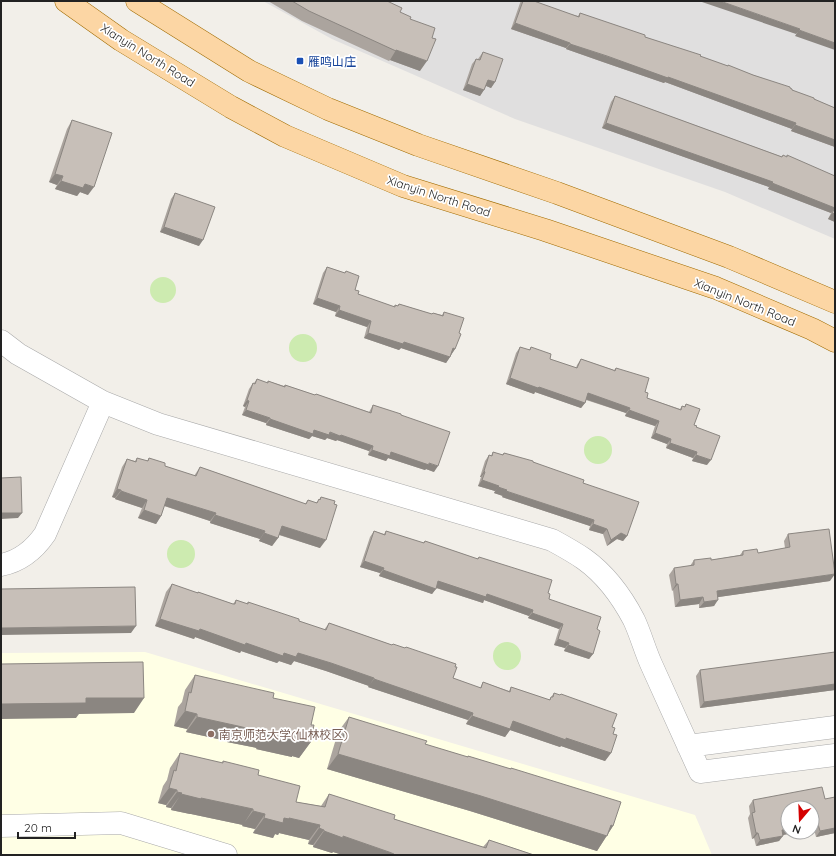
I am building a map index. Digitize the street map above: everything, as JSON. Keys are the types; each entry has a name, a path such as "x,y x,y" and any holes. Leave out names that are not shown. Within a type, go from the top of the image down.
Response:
{"main road":[{"name":"Xianyin North Road","path":"66,1 121,40 231,107 285,136 403,186 545,230 716,288 812,329 835,341"},
{"path":"137,1 249,71 328,109 418,145 557,193 729,257 835,302"}],"street":[{"path":"1,341 18,354 103,402 158,424 552,540 569,549 599,572 612,586 634,620 647,656 700,772 835,755"},
{"path":"1,565 9,564 30,552 45,534 103,402"},
{"path":"688,746 835,727"},
{"path":"1,826 121,824 226,855"}],"shaded area":[{"name":"雁鸣山庄","path":"263,1 835,1 835,239 725,192 515,119 332,39"},
{"name":"南京师范大学(仙林校区)","path":"145,652 695,815 712,855 1,855 1,653"}],"green space":[{"path":"163,277 172,281 176,290 172,299 163,303 154,299 150,290 154,281"},
{"path":"303,334 313,338 317,348 313,358 303,362 293,358 289,348 293,338"},
{"path":"598,436 608,440 612,450 608,460 598,464 588,460 584,450 588,440"},
{"path":"181,540 191,544 195,554 191,564 181,568 171,564 167,554 171,544"},
{"path":"507,642 517,646 521,656 517,666 507,670 497,666 493,656 497,646"}],"building":[{"path":"292,1 387,1 402,8 400,12 411,17 410,19 435,28 432,38 436,39 427,61 396,51 309,11"},
{"path":"523,1 534,1 579,17 580,13 790,87 792,90 835,108 835,140 795,125 796,123 570,44 515,23"},
{"path":"720,1 835,1 835,43 799,30 800,29"},
{"path":"483,52 503,59 495,82 488,80 484,90 467,84 476,59 480,60"},
{"path":"615,96 782,157 783,155 787,157 787,155 835,176 835,208 772,183 773,182 606,123"},
{"path":"72,120 112,133 94,187 85,184 83,188 61,181 63,176 55,174"},
{"path":"175,193 215,207 203,240 164,227"},
{"path":"327,267 345,273 346,271 359,276 355,290 359,291 358,294 395,307 395,305 398,306 399,304 432,314 443,316 444,312 464,318 459,333 461,334 450,357 404,342 403,344 368,333 371,321 339,310 340,306 317,298"},
{"path":"520,347 530,350 531,347 551,354 550,359 577,368 581,359 615,371 616,368 649,378 645,392 648,393 647,398 681,410 682,406 685,407 686,404 700,409 694,425 720,436 711,460 696,455 697,452 670,443 671,439 655,433 659,421 629,410 630,408 588,393 585,403 510,378"},
{"path":"257,379 285,387 285,385 315,395 316,394 371,413 373,405 450,432 438,466 429,463 429,465 391,452 390,456 372,450 373,446 330,432 329,435 314,430 313,434 246,410 249,401 247,400 253,383 255,384"},
{"path":"493,452 503,455 504,453 533,461 584,480 583,483 639,502 627,536 621,533 611,540 607,529 593,524 594,520 506,491 507,490 498,487 499,486 482,480 489,455 492,456"},
{"path":"137,458 148,461 149,458 165,463 165,466 196,476 200,467 306,504 308,500 317,503 321,497 335,501 334,504 337,505 326,540 282,526 278,538 264,533 265,531 215,515 216,513 167,498 161,516 144,510 147,500 117,489 127,459 136,462"},
{"path":"21,477 22,513 1,513 1,478"},
{"path":"829,529 835,574 717,591 718,600 704,602 703,597 680,600 674,568 694,565 694,560 711,558 711,560 743,555 743,551 757,549 758,553 790,547 788,534"},
{"path":"374,531 385,535 386,531 424,543 425,541 478,559 479,557 552,580 548,593 550,594 549,599 601,617 597,629 600,631 593,654 568,645 569,643 558,639 563,624 532,613 533,610 487,594 486,597 438,581 436,589 383,570 384,568 364,561"},
{"path":"172,584 233,604 235,604 236,600 248,604 248,602 299,619 299,621 326,630 329,623 392,645 406,647 456,664 455,667 457,667 453,678 481,688 483,682 510,692 511,687 550,700 554,693 561,694 617,714 612,727 615,728 613,734 617,735 611,753 566,738 566,740 513,721 510,729 472,716 473,713 331,663 298,653 296,657 284,653 283,656 246,643 245,645 200,629 199,631 160,619"},
{"path":"135,587 136,626 1,628 1,589"},
{"path":"835,652 835,684 704,702 700,670"},
{"path":"143,662 144,698 86,698 86,703 1,704 1,664"},
{"path":"195,675 274,693 273,698 315,707 311,725 314,725 310,743 197,717 197,714 185,711 189,692 191,693"},
{"path":"349,717 427,741 425,744 511,768 621,802 613,826 611,825 607,836 481,796 338,754"},
{"path":"180,753 223,763 223,761 259,770 258,775 300,786 296,802 325,807 329,794 395,815 394,819 486,848 489,840 534,855 394,855 343,836 343,838 324,831 319,828 320,825 289,818 284,818 283,823 264,818 265,814 253,811 253,809 181,794 182,793 177,792 177,790 169,788 174,770 176,771"},
{"path":"822,787 825,799 835,797 835,828 820,831 820,800 780,800 780,837 760,840 758,833 756,833 752,813 755,812 753,800"}],"place":[{"name":"雁鸣山庄","path":"300,61"},
{"name":"南京师范大学(仙林校区)","path":"211,734"}]}
